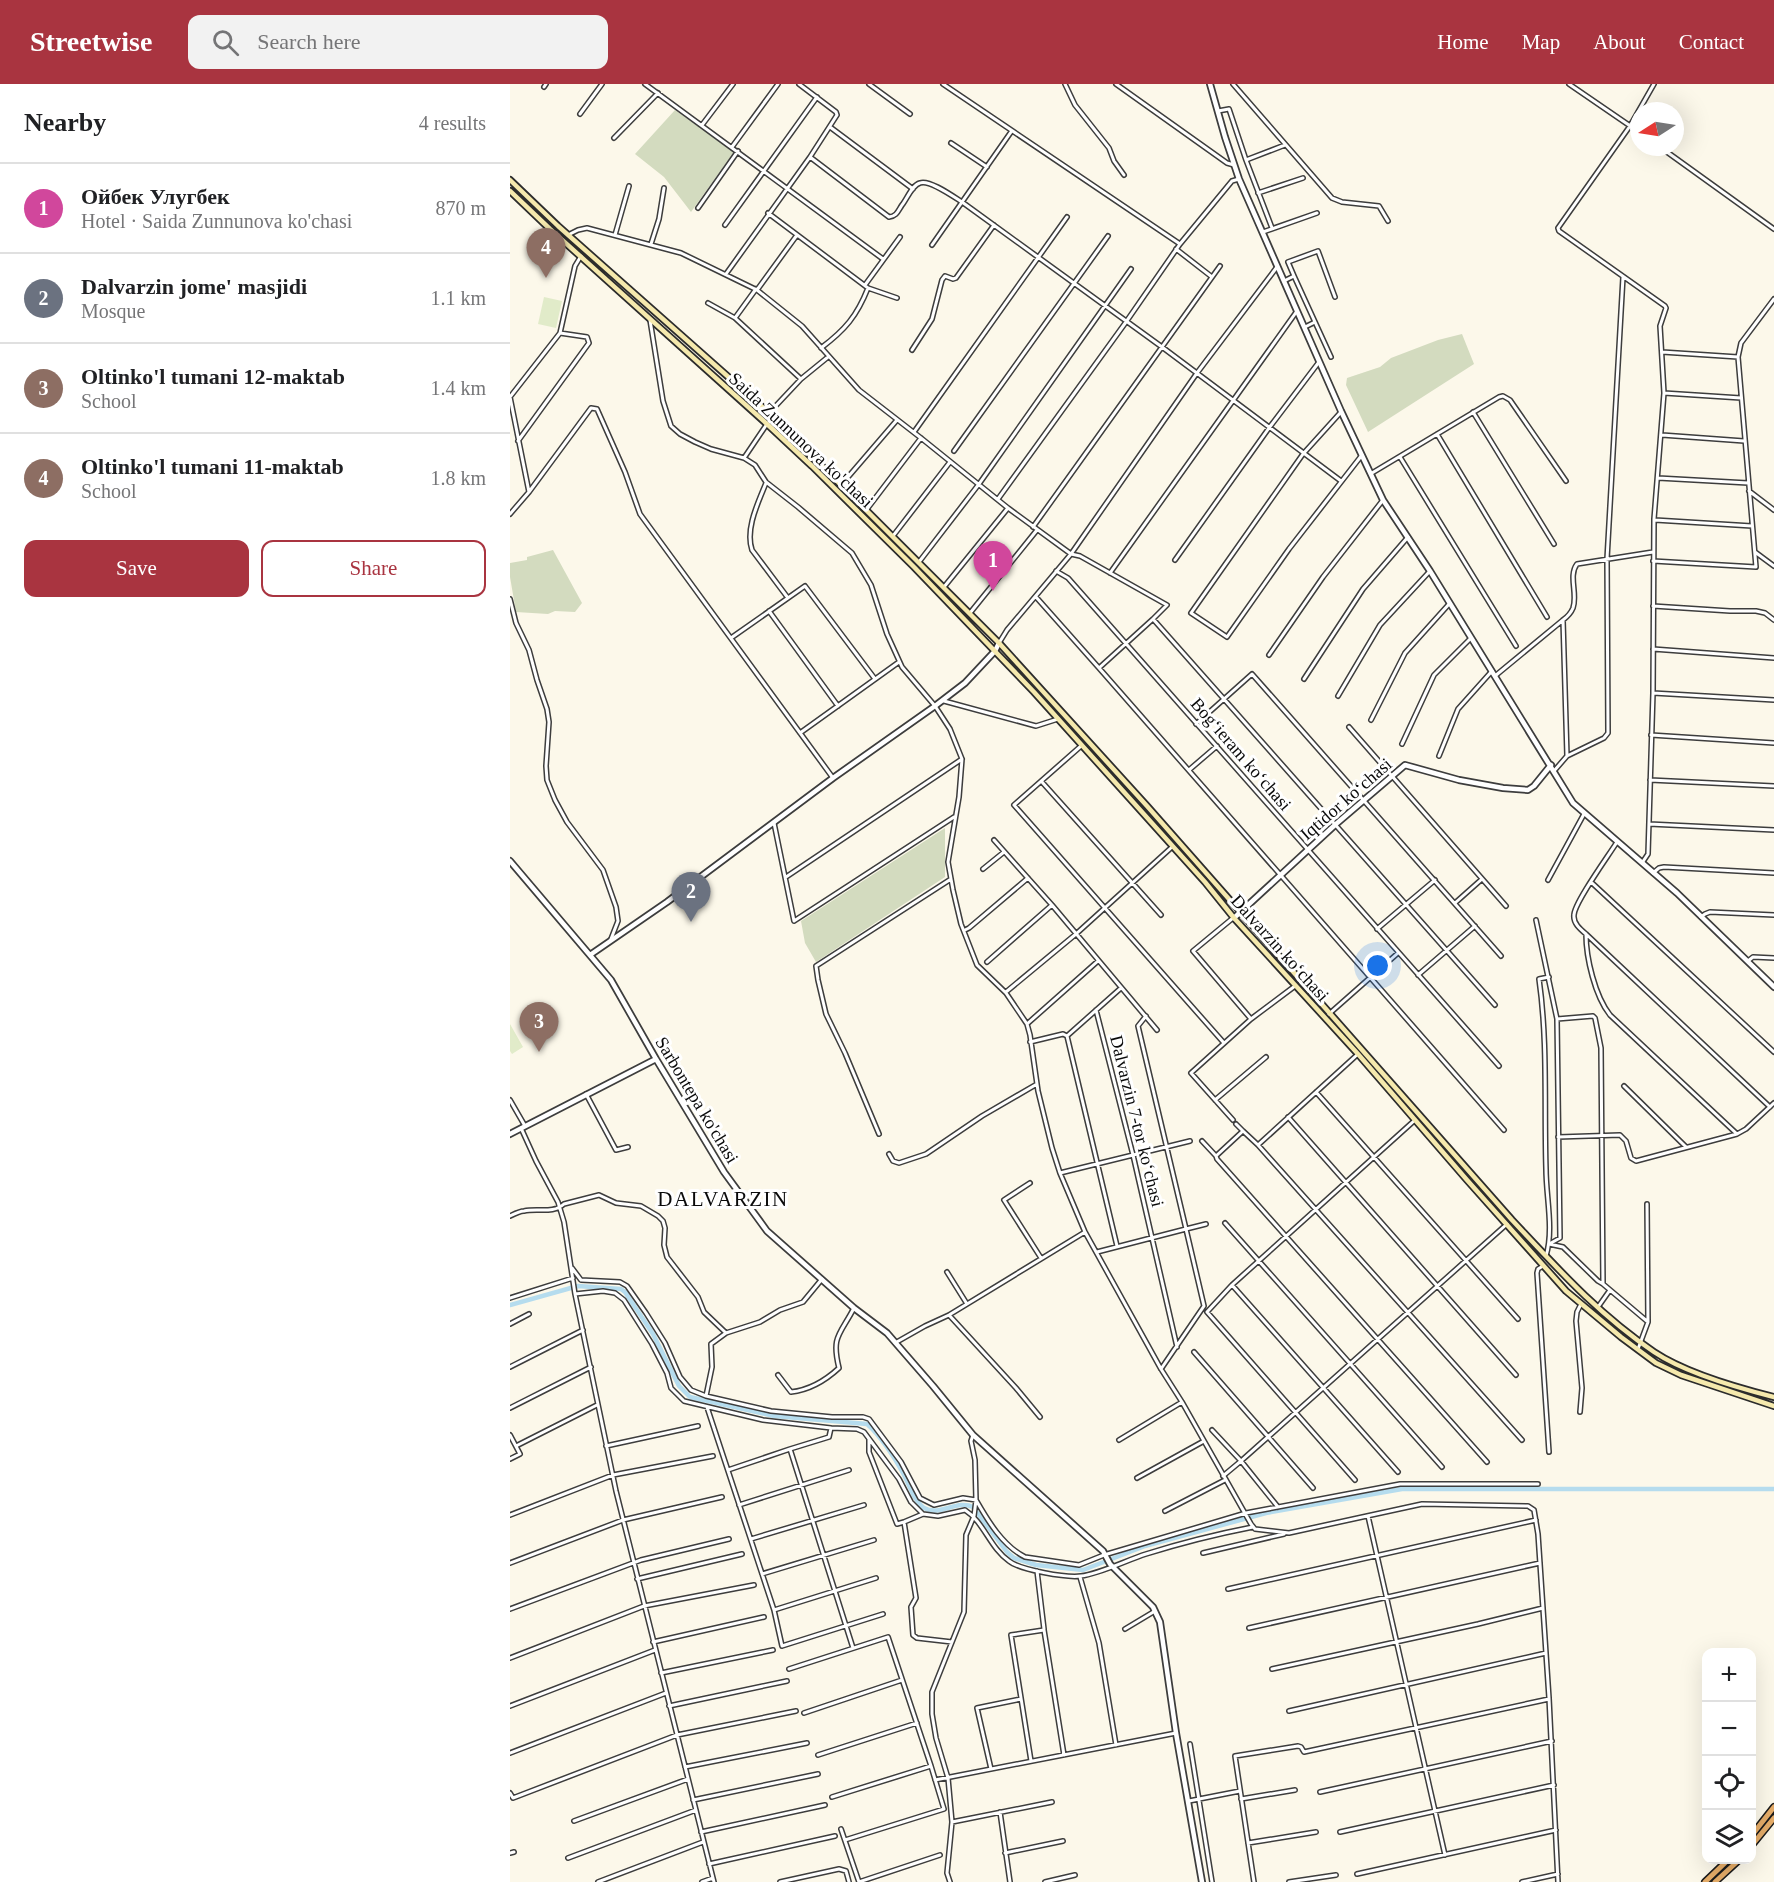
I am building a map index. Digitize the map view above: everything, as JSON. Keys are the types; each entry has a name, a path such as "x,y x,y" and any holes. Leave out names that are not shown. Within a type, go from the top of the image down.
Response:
{"highway":[{"path":"1756,1830 1774,1807"},
{"path":"1756,1840 1774,1818"},
{"path":"1705,1882 1724,1864"},
{"path":"1715,1882 1735,1864"}],"main road":[{"name":"Saida Zunnunova ko'chasi","path":"510,180 568,235 770,413 999,643"},
{"name":"Saida Zunnunova ko'chasi","path":"510,191 812,466 995,651"},
{"path":"609,281 614,275"},
{"name":"Dalvarzin koʻchasi","path":"999,643 1546,1256"},
{"name":"Dalvarzin koʻchasi","path":"995,651 1358,1054 1543,1266"},
{"path":"1199,877 1204,872"},
{"path":"1366,1065 1371,1059"},
{"path":"1546,1256 1574,1287 1615,1324 1660,1355 1697,1372 1774,1397"},
{"path":"1543,1266 1581,1304 1656,1363 1681,1375 1774,1406"},
{"path":"1569,1293 1574,1287"},
{"path":"1656,1363 1660,1355"}],"street":[{"path":"580,114 602,84"},
{"path":"645,84 883,259"},
{"path":"702,125 733,84"},
{"path":"732,147 778,84"},
{"path":"726,274 837,118 836,112 799,84"},
{"path":"869,84 910,114"},
{"path":"943,84 1180,244"},
{"path":"1065,84 1075,105 1109,148 1114,161 1124,174"},
{"path":"1116,84 1227,163 1234,165"},
{"path":"1210,84 1234,165 1261,232 1383,500 1430,571 1574,803 1701,917 1774,987"},
{"path":"1233,84 1332,198 1342,202 1379,206 1389,221"},
{"path":"1569,84 1630,126 1558,228 1665,306 1666,311 1660,326 1664,393 1654,519 1653,693 1648,854 1642,863"},
{"path":"1644,102 1654,84"},
{"path":"614,138 658,93"},
{"path":"725,225 817,97"},
{"path":"1217,112 1228,109 1272,228"},
{"path":"830,127 913,189"},
{"path":"932,245 1011,132"},
{"path":"951,142 987,167"},
{"path":"1246,160 1286,145"},
{"path":"698,208 738,151"},
{"path":"810,156 889,217 896,215 918,183 926,183 939,188 962,202 1341,481"},
{"path":"1673,156 1774,229"},
{"path":"1258,193 1303,178"},
{"path":"998,499 1176,249 1232,182 1239,179"},
{"path":"615,235 630,186"},
{"path":"651,244 659,219 664,188"},
{"path":"768,213 867,287 897,298"},
{"path":"1261,232 1317,213"},
{"path":"914,432 1066,217"},
{"path":"912,350 932,319 942,280 945,276 956,278 994,225"},
{"path":"568,235 587,228 651,244 681,253 756,290 802,326 859,390 1008,508 1071,554 1080,556 1167,605 1099,668"},
{"path":"735,318 797,235"},
{"path":"954,451 1108,236"},
{"path":"820,348 837,335 860,309 867,287 883,259 900,237"},
{"path":"1176,249 1212,277"},
{"path":"1331,357 1288,262 1318,251 1335,297"},
{"path":"529,492 510,397 560,333 575,266 581,256"},
{"path":"1033,526 1220,266"},
{"path":"590,955 965,683 995,651 1007,630 1071,554 1197,374 1277,267"},
{"path":"919,562 979,484 1131,269"},
{"path":"1284,281 1294,276"},
{"path":"1552,768 1567,756 1604,738 1608,733 1607,559 1623,277"},
{"path":"1653,561 1754,568 1756,565 1738,357 1742,343 1774,299"},
{"path":"708,303 735,318 801,380"},
{"path":"1110,573 1297,311"},
{"path":"650,319 663,401 671,426 695,442 744,458 755,465 766,482 852,553 871,585 899,662 935,706 950,729 963,759 948,862 951,879 964,930 977,965 1005,993 1027,1024 1037,1084 1060,1173 1085,1232 1161,1369 1252,1525 1255,1529 1289,1533"},
{"path":"1305,327 1315,322"},
{"path":"518,441 589,343 586,338 560,333"},
{"path":"1661,352 1738,357"},
{"path":"770,413 801,380 828,357"},
{"path":"1174,561 1320,360"},
{"path":"1664,393 1741,398"},
{"path":"1371,474 1503,396 1510,400 1566,481"},
{"path":"510,514 591,408 597,409 621,462 640,514 833,778"},
{"path":"1341,411 1303,454 1191,613 1227,637 1289,549 1362,455"},
{"path":"1473,412 1554,543"},
{"path":"842,484 897,420"},
{"path":"744,458 766,424"},
{"path":"1437,434 1547,617"},
{"path":"1662,435 1744,441"},
{"path":"867,509 921,438"},
{"path":"1400,457 1516,646"},
{"path":"893,536 950,462"},
{"path":"1658,477 1748,483"},
{"path":"766,482 755,510 750,544 752,550 788,598"},
{"path":"1749,491 1774,510"},
{"path":"1269,655 1323,576 1383,500"},
{"path":"944,587 1008,508"},
{"path":"1654,519 1752,526"},
{"path":"970,613 1037,530"},
{"path":"1304,679 1363,589 1408,537"},
{"path":"1439,756 1458,709 1493,674 1563,620 1572,610 1575,598 1574,568 1577,564 1653,552"},
{"path":"1755,552 1774,566"},
{"name":"Bogʻieram koʻchasi","path":"1056,571 1068,578 1499,1066"},
{"path":"1338,696 1380,625 1430,571"},
{"path":"731,638 804,586 875,679"},
{"path":"1036,597 1504,1130"},
{"path":"510,598 516,623 530,650 547,709 549,722 546,766 548,780 555,800 567,822 603,870 616,907 618,921 611,941"},
{"path":"1371,720 1405,653 1450,603"},
{"path":"1653,606 1756,611 1765,613 1774,620"},
{"path":"769,611 838,706"},
{"path":"1153,619 1495,1005"},
{"path":"1563,620 1567,756"},
{"path":"1402,744 1434,675 1471,638"},
{"path":"1653,649 1774,658"},
{"path":"800,733 899,662"},
{"path":"1196,724 1252,674 1501,956"},
{"path":"1653,693 1774,700"},
{"path":"942,700 1036,726 1058,719"},
{"path":"1349,727 1506,906"},
{"path":"1651,735 1774,743"},
{"path":"1081,746 1014,806 1224,1043"},
{"path":"1189,770 1216,747"},
{"path":"786,877 963,759"},
{"name":"Iqtidor koʻchasi","path":"1234,918 1402,766 1407,764 1459,780 1528,790 1552,768"},
{"path":"1650,780 1774,786"},
{"path":"1042,782 1161,915"},
{"path":"1548,880 1584,814"},
{"path":"774,823 794,921 796,921 954,817"},
{"path":"1649,824 1774,830"},
{"path":"994,840 1157,1030"},
{"path":"1617,842 1574,911 1578,927 1770,1107"},
{"path":"1005,993 1076,934 1172,847"},
{"path":"983,869 1004,852"},
{"name":"Sarbontepa ko'chasi","path":"510,861 611,980 724,1172 767,1231 854,1308 886,1333 973,1435 1103,1551 1111,1565 1155,1611"},
{"path":"1653,873 1664,867 1774,873"},
{"path":"964,930 1028,878"},
{"path":"879,1134 850,1063 826,1014 816,966 951,879"},
{"path":"1455,903 1482,879"},
{"path":"1377,929 1435,880"},
{"path":"1591,882 1774,1052"},
{"path":"987,962 1052,905"},
{"path":"1701,917 1710,912 1774,915"},
{"path":"1234,918 1193,951 1251,1019"},
{"path":"1536,920 1557,1019 1560,1238 1550,1244"},
{"path":"1418,975 1475,926"},
{"path":"1586,934 1592,970 1603,1005 1610,1015 1737,1134"},
{"path":"1329,1014 1398,952"},
{"path":"1748,961 1753,957 1774,958"},
{"path":"1027,1024 1098,961"},
{"path":"1546,1256 1550,1244 1546,1170 1544,1018 1539,979 1549,977"},
{"path":"1233,1120 1191,1073 1251,1019 1295,986"},
{"path":"1067,1036 1122,988"},
{"name":"Dalvarzin 7-tor koʻchasi","path":"1096,1010 1177,1347"},
{"path":"1146,1016 1138,1026 1204,1306 1161,1369"},
{"path":"1557,1019 1590,1016 1595,1018 1601,1048 1603,1284"},
{"path":"1030,1042 1063,1034 1067,1036"},
{"path":"1067,1036 1117,1246"},
{"path":"1258,1144 1358,1054"},
{"path":"1215,1100 1266,1057"},
{"path":"510,1134 656,1059"},
{"path":"889,1154 893,1161 899,1163 926,1154 982,1116 1037,1084"},
{"path":"1624,1086 1686,1147"},
{"path":"1316,1092 1518,1319"},
{"path":"586,1094 616,1150 627,1147"},
{"path":"510,1100 560,1208 606,1446 637,1579 714,1880 702,1882"},
{"path":"1558,1137 1620,1135 1626,1141 1631,1158 1636,1161 1737,1134 1746,1129 1774,1103"},
{"path":"1288,1117 1516,1375"},
{"path":"1355,1480 1207,1312 1258,1261 1415,1120"},
{"path":"1236,1124 1258,1144 1522,1440"},
{"path":"1215,1156 1243,1131"},
{"path":"1060,1173 1190,1141"},
{"path":"1202,1141 1487,1462"},
{"path":"1030,1183 1004,1200 1041,1258"},
{"path":"510,1216 524,1210 541,1211 560,1208 564,1204 599,1195 616,1203 641,1206 663,1221 667,1257 698,1297 704,1312 726,1333"},
{"path":"1638,1349 1648,1322 1647,1204"},
{"path":"1225,1222 1442,1467"},
{"path":"1096,1252 1206,1224"},
{"path":"1166,1511 1224,1478 1507,1224"},
{"path":"895,1343 949,1315 1085,1232"},
{"path":"1550,1244 1563,1247 1598,1281 1648,1322"},
{"path":"570,1266 581,1281 620,1282 627,1286 664,1343 680,1377 691,1390 705,1396 771,1411 869,1419 901,1462 920,1498 934,1505 963,1498 976,1502 1008,1546 1025,1557 1079,1565 1105,1555 1246,1514 1400,1484 1538,1484"},
{"path":"1543,1266 1538,1269 1537,1274 1549,1452"},
{"path":"947,1272 967,1304"},
{"path":"510,1298 573,1280"},
{"path":"705,1396 712,1367 711,1344 726,1333 760,1322 780,1310 803,1302 822,1280"},
{"path":"1232,1285 1398,1472"},
{"path":"1597,1308 1610,1290"},
{"path":"575,1292 603,1291 615,1293 624,1300 652,1344 672,1388 684,1401 763,1420 857,1429 864,1432 899,1479 911,1502 923,1514"},
{"path":"1580,1412 1582,1388 1576,1321 1581,1304"},
{"path":"778,1375 790,1392 800,1391 829,1377 839,1368 835,1350 836,1338 854,1308"},
{"path":"510,1324 529,1314"},
{"path":"949,1315 1040,1417"},
{"path":"510,1367 583,1330"},
{"path":"1194,1352 1313,1488"},
{"path":"510,1408 591,1367"},
{"path":"1119,1440 1182,1402"},
{"path":"516,1446 598,1405"},
{"path":"707,1407 774,1610 782,1646 884,1614"},
{"path":"606,1446 698,1426"},
{"path":"728,1470 829,1437 831,1428"},
{"path":"1212,1430 1241,1461 1278,1507"},
{"path":"510,1435 520,1454 510,1459"},
{"path":"950,1882 947,1873 952,1822 948,1778 936,1738 932,1713 932,1692 964,1612 966,1535 974,1516 976,1502 975,1460 971,1441 973,1435"},
{"path":"869,1439 869,1452 897,1524 923,1514 938,1516 964,1510 974,1516 997,1550 1019,1567 1080,1576 1185,1541 1252,1525"},
{"path":"1137,1478 1204,1441"},
{"path":"790,1449 854,1648"},
{"path":"510,1515 613,1475 713,1456"},
{"path":"739,1505 849,1470"},
{"path":"510,1563 623,1520 722,1497"},
{"path":"751,1539 864,1504"},
{"path":"1203,1553 1422,1504 1528,1506 1534,1510 1540,1563 1552,1741 1558,1882"},
{"path":"1368,1516 1445,1855"},
{"path":"1228,1589 1536,1520"},
{"path":"904,1522 916,1598 911,1606 913,1635 917,1638 952,1642"},
{"path":"510,1609 634,1563 729,1539"},
{"path":"762,1574 874,1540"},
{"path":"637,1579 742,1554"},
{"path":"1249,1628 1540,1563"},
{"path":"1037,1571 1064,1755"},
{"path":"1080,1576 1099,1643 1116,1745"},
{"path":"774,1610 876,1578"},
{"path":"510,1658 644,1606 754,1585"},
{"path":"1272,1669 1543,1608"},
{"path":"1125,1629 1155,1611 1162,1633 1176,1733 1202,1882"},
{"path":"653,1642 764,1617"},
{"path":"1031,1761 1011,1635 1044,1630"},
{"path":"789,1669 888,1637 917,1723 944,1809 845,1840"},
{"path":"510,1706 655,1650"},
{"path":"661,1674 773,1650"},
{"path":"1289,1711 1546,1653"},
{"path":"804,1713 902,1680"},
{"path":"669,1706 787,1681"},
{"path":"510,1753 666,1693"},
{"path":"1254,1882 1235,1756 1298,1746 1304,1752 1549,1698"},
{"path":"991,1769 977,1708 1020,1699"},
{"path":"510,1793 513,1798 677,1735 796,1712"},
{"path":"818,1755 917,1723"},
{"path":"935,1780 1176,1733"},
{"path":"1320,1792 1552,1741"},
{"path":"685,1767 807,1743"},
{"path":"1190,1744 1212,1882"},
{"path":"832,1797 931,1766"},
{"path":"693,1800 818,1774"},
{"path":"574,1821 688,1779"},
{"path":"1340,1832 1554,1785"},
{"path":"1241,1799 1295,1790"},
{"path":"1188,1801 1240,1791"},
{"path":"952,1822 1052,1802"},
{"path":"701,1832 825,1805"},
{"path":"568,1858 696,1810"},
{"path":"1000,1812 1010,1882"},
{"path":"841,1829 859,1882 940,1855"},
{"path":"1357,1874 1556,1830"},
{"path":"1248,1843 1316,1832"},
{"path":"709,1864 835,1836"},
{"path":"1005,1853 1063,1841"},
{"path":"598,1882 704,1842"},
{"path":"780,1882 839,1869 846,1871 849,1882"},
{"path":"1045,1882 1075,1875"},
{"path":"1289,1882 1336,1875"},
{"path":"1522,1882 1557,1875"}],"green space":[{"path":"675,110 734,152 691,212 664,177 635,154"},
{"path":"544,297 562,301 556,328 538,324"},
{"path":"1462,334 1474,364 1368,432 1346,385 1347,378 1380,367 1391,358 1438,340"},
{"path":"553,550 582,603 575,612 555,611 548,614 516,612 510,563 527,560 527,557"},
{"path":"945,828 945,877 816,962 805,943 801,921"},
{"path":"510,1024 523,1047 512,1054 510,1051"}],"waterway":[{"path":"510,1305 578,1286 621,1289 653,1334 679,1386 690,1397 774,1416 867,1424 892,1454 920,1505 936,1511 961,1505 973,1507 1007,1552 1014,1558 1036,1565 1083,1570 1145,1546 1266,1513 1402,1489 1774,1489"}],"place":[{"name":"Oltinko'l tumani 11-maktab","path":"546,278"},
{"name":"Ойбек Улугбек","path":"993,591"},
{"name":"Dalvarzin jome' masjidi","path":"691,922"},
{"name":"Oltinko'l tumani 12-maktab","path":"539,1052"}],"district":[{"name":"DALVARZIN","path":"723,1199"}]}
